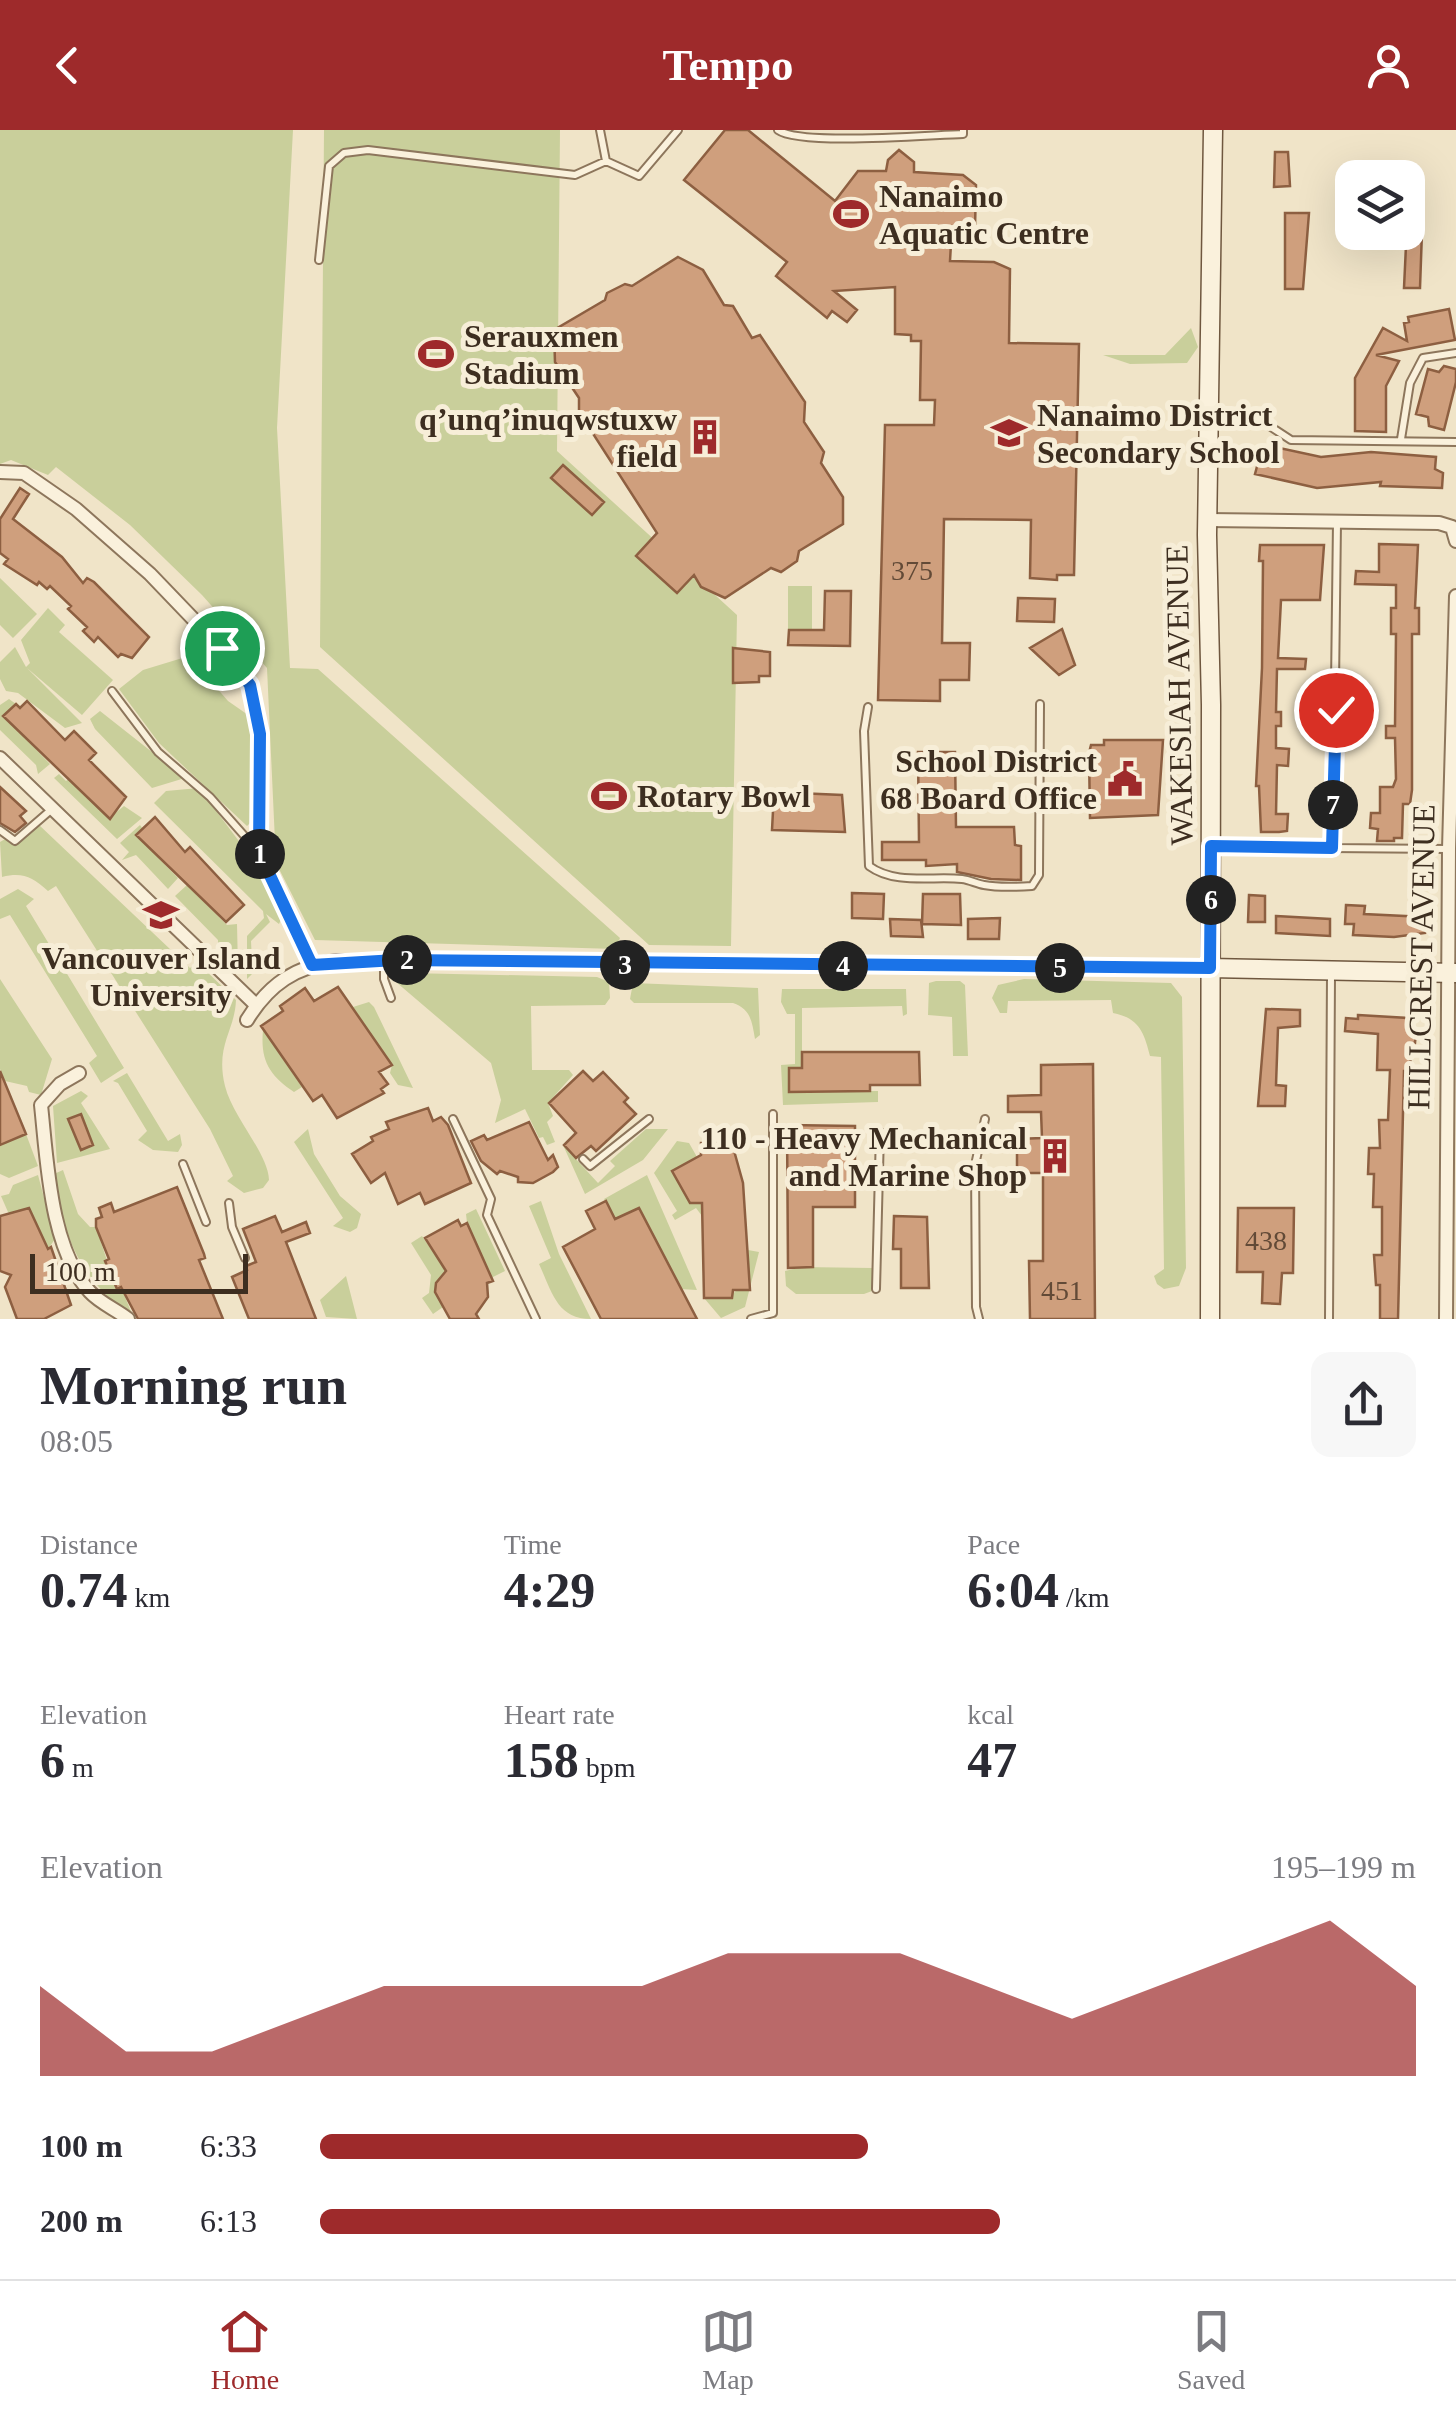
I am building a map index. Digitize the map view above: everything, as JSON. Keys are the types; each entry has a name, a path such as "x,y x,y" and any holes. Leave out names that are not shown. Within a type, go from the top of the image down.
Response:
{"main road":[{"name":"WAKESIAH AVENUE","path":"1210,1319 1208,520 1213,130"},
{"path":"1210,968 1452,974"}],"street":[{"path":"0,472 24,473 76,509 150,574 222,648 250,685 260,734 259,852 312,965"},
{"path":"1208,520 1337,522 1454,534"},
{"name":"HILLCREST AVENUE","path":"1446,1319 1452,974 1449,849 1456,596"},
{"path":"0,758 256,1005"},
{"path":"248,1020 256,1005 278,982 312,965 384,960 1210,968"},
{"path":"79,1073 60,1084 41,1105 54,1216 84,1284 92,1295 128,1319"}],"lane":[{"path":"600,130 606,161"},
{"path":"319,260 328,166 344,153 368,150 575,175 606,161 639,176 678,130"},
{"path":"778,130 787,136 817,139 963,134 963,130"},
{"path":"1401,439 1410,383 1423,358 1456,353"},
{"path":"1268,425 1291,440 1456,442"},
{"path":"1332,848 1337,522"},
{"path":"112,691 158,752 210,797 259,852"},
{"path":"868,708 864,731 870,866 878,872 906,878 966,879 991,886 1018,887 1032,886 1039,874 1040,704"},
{"path":"0,830 15,841 52,810"},
{"path":"1211,846 1449,849"},
{"path":"384,960 384,980 391,998"},
{"path":"1329,1319 1331,972"},
{"path":"751,1319 773,1313 773,1114"},
{"path":"452,1119 490,1200 486,1215 536,1319"},
{"path":"582,1159 590,1166 649,1119"},
{"path":"979,1319 975,1164 985,1119"},
{"path":"876,1289 880,1132"},
{"path":"183,1164 206,1222"},
{"path":"229,1203 232,1226 246,1258"}],"green space":[{"path":"0,130 293,130 277,428 290,668 318,669 620,938 615,949 315,940 276,863 267,668 202,595 130,525 56,467 48,475 11,460 0,464"},
{"name":"Rotary Bowl","path":"324,130 560,130 557,451 737,615 731,946 649,945 320,647"},
{"path":"1191,328 1198,347 1187,363 1130,364 1103,355 1165,355"},
{"path":"0,578 37,614 13,638 0,625"},
{"path":"788,586 812,586 812,637 788,637"},
{"path":"48,608 65,625 59,632 113,680 82,715 27,668 82,723 65,728 18,693 6,691 0,679 0,662 15,647 26,667 30,663 21,640"},
{"path":"189,656 228,701 251,717 253,820 247,826 159,743 119,689 143,670"},
{"path":"9,699 16,704 4,716 50,764 38,774 36,765 0,730 0,705"},
{"path":"100,711 185,778 152,788 95,729 90,719"},
{"path":"59,774 66,781 70,778 109,818 124,806 142,818 117,839 54,778"},
{"path":"199,788 259,868 283,915 279,924 266,914 270,922 251,941 248,973 252,974 247,979 247,936 264,918 263,911 154,803 166,791"},
{"path":"38,824 190,968 197,962 236,1000 222,1060 225,1086 267,1170 269,1180 263,1188 244,1193 227,1181 233,1176 210,1129 56,886 48,891 27,877 2,877 0,842 7,838 15,842"},
{"path":"140,825 143,829 137,836 178,878 168,889 136,855 122,860 129,852 120,843"},
{"path":"187,885 227,925 237,924 238,969 218,949 218,940 175,896"},
{"path":"18,889 34,899 26,906 124,1068 101,1083 89,1063 97,1056 10,915 0,919 0,899"},
{"path":"408,973 597,977 609,982 610,998 605,1005 531,1006 532,1070 569,1070 573,1075 548,1103 553,1116 547,1122 555,1142 547,1145 543,1137 539,1138 525,1109 495,1123 501,1100 491,1063 396,982"},
{"path":"0,979 52,1059 41,1095 29,1092 27,1086 5,1081 0,1069"},
{"path":"1024,979 1171,983 1182,997 1186,1268 1179,1286 1164,1289 1154,1276 1164,1269 1161,1057 1150,1056 1139,1027 1129,1018 1113,1013 1111,1000 1008,1001 1007,1013 1000,1013 992,998 998,985"},
{"path":"960,981 965,985 968,1056 953,1056 952,1017 928,1015 929,983"},
{"path":"633,983 758,988 760,1035 755,1039 747,1013 733,1003 634,1003 630,999"},
{"path":"782,989 906,989 907,1014 903,1016 902,1006 802,1008 802,1068 789,1068 789,1092 835,1092 851,1084 851,1091 878,1091 878,1102 783,1105 781,1065 795,1064 795,1014 787,1014 781,1002"},
{"path":"369,1002 413,1088 398,1085 390,1073 392,1065 353,1007"},
{"path":"263,1030 302,1087 294,1092 268,1067"},
{"path":"127,1073 168,1141 180,1134 182,1145 178,1152 153,1150 138,1140 147,1131 118,1083 113,1081"},
{"path":"81,1091 88,1096 81,1103 110,1149 57,1163 53,1106"},
{"path":"308,1129 314,1154 340,1196 361,1214 357,1228 350,1232 333,1226 343,1218 294,1142"},
{"path":"646,1129 668,1129 643,1160 585,1194 563,1145 598,1183 615,1166 610,1161"},
{"path":"26,1134 38,1166 9,1178 0,1174 0,1145"},
{"path":"677,1141 689,1143 697,1157 672,1172 690,1203 702,1203 702,1216 696,1208 675,1220 672,1215 677,1211 654,1173"},
{"path":"63,1170 78,1214 90,1227 96,1227 116,1288 121,1287 134,1319 100,1288 78,1256 63,1219 54,1174"},
{"path":"38,1175 55,1239 48,1249 8,1212 1,1196 9,1194 13,1185"},
{"path":"647,1175 697,1290 680,1289 639,1208 615,1219 604,1199"},
{"path":"541,1201 559,1254 591,1319 563,1309 539,1264 551,1258 529,1206"},
{"path":"476,1209 505,1271 491,1278 467,1223 466,1214"},
{"path":"422,1236 450,1277 436,1283 435,1292 443,1307 433,1314 422,1298 429,1293 431,1275 411,1243"},
{"path":"748,1250 759,1252 750,1288"},
{"path":"802,1267 872,1268 872,1291 796,1294 786,1286 785,1271"},
{"path":"346,1276 357,1319 326,1317 320,1300"},
{"path":"737,1290 749,1290 745,1307 721,1318 704,1298 728,1298"}],"building":[{"path":"725,130 748,130 835,201 858,171 886,171 888,160 899,150 914,162 914,172 963,175 976,185 975,228 952,226 950,261 994,262 1010,269 1009,343 1079,344 1074,575 1057,575 1057,580 1030,578 1031,520 944,519 942,643 970,643 969,680 940,680 940,701 878,700 885,425 934,425 935,400 920,400 921,341 911,341 911,335 895,334 895,287 834,291 857,310 847,322 832,311 827,318 776,276 787,262 684,180"},
{"path":"1275,152 1288,152 1290,186 1274,187"},
{"path":"1285,213 1309,213 1303,289 1285,289"},
{"path":"1406,250 1421,250 1420,288 1404,288"},
{"name":"q’unq’inuqwstuxw field","path":"678,257 703,270 724,305 733,306 752,338 760,335 805,402 804,422 824,452 821,463 843,497 843,524 799,551 797,561 781,572 771,568 725,598 701,587 694,575 677,593 636,556 657,533 579,412 579,398 555,362 554,330 605,300 607,293 625,284 632,286"},
{"path":"1449,309 1455,340 1376,355 1399,361 1386,386 1386,432 1355,431 1355,378 1383,328 1407,341 1404,323 1409,322 1408,317"},
{"path":"1444,366 1456,369 1456,382 1444,430 1429,426 1428,417 1416,414 1428,369 1439,372"},
{"path":"1270,446 1321,457 1371,452 1436,457 1435,469 1443,473 1442,488 1380,486 1381,482 1317,488 1255,474 1259,459 1268,457"},
{"path":"563,465 604,502 592,515 551,478"},
{"path":"20,488 29,494 13,519 62,557 83,583 87,578 94,582 149,637 132,658 121,654 118,657 98,637 94,642 83,631 87,627 68,609 71,606 50,586 47,589 39,582 37,585 4,564 8,559 0,553 0,519"},
{"path":"1379,544 1418,545 1415,608 1419,608 1419,634 1412,634 1412,790 1410,804 1403,804 1402,838 1394,841 1377,841 1378,829 1370,828 1371,813 1380,813 1380,787 1393,787 1396,779 1395,738 1386,738 1386,726 1395,726 1396,634 1391,634 1391,608 1396,608 1396,585 1355,584 1356,571 1379,572"},
{"path":"1260,545 1324,545 1320,600 1281,600 1278,658 1306,659 1305,669 1277,669 1276,712 1281,712 1281,726 1276,726 1276,748 1289,749 1288,766 1277,765 1276,814 1288,814 1287,831 1279,832 1261,832 1256,786 1262,668"},
{"path":"825,591 851,591 850,646 788,645 789,630 824,630"},
{"path":"1018,598 1055,599 1054,622 1017,621"},
{"path":"1062,629 1075,665 1059,675 1030,648"},
{"path":"733,648 770,652 770,676 759,676 759,682 733,683"},
{"path":"27,701 65,740 74,731 96,753 89,760 126,797 110,819 3,716 16,704 20,708"},
{"name":"School District 68 Board Office","path":"1104,740 1163,740 1158,815 1090,818 1089,753 1091,745 1104,745"},
{"path":"918,752 955,752 956,827 1014,827 1015,845 1021,846 1021,880 957,872 957,864 926,866 926,860 882,860 882,842 919,842"},
{"path":"0,787 26,811 20,816 26,823 15,832 0,823"},
{"path":"774,792 842,795 845,832 772,830"},
{"path":"155,817 185,852 190,847 244,905 226,922 136,835"},
{"path":"852,893 884,894 883,919 852,918"},
{"path":"923,894 960,894 961,925 922,924"},
{"path":"1249,895 1265,896 1265,922 1248,922"},
{"path":"1346,905 1365,906 1364,914 1425,917 1425,933 1394,937 1353,935 1354,924 1345,924"},
{"path":"1276,916 1330,919 1330,936 1276,933"},
{"path":"1000,918 999,939 968,939 968,919"},
{"path":"890,919 921,920 923,937 891,936"},
{"path":"338,987 392,1065 379,1072 388,1084 381,1089 384,1093 337,1118 322,1095 313,1101 261,1026 283,1011 280,1006 305,988 314,1001"},
{"path":"1266,1009 1300,1010 1300,1026 1278,1028 1276,1085 1286,1086 1285,1106 1258,1106"},
{"path":"1358,1015 1408,1018 1408,1031 1416,1031 1415,1043 1411,1043 1410,1071 1404,1071 1398,1319 1380,1319 1380,1285 1376,1285 1374,1255 1382,1255 1382,1207 1373,1207 1374,1174 1368,1174 1369,1148 1380,1148 1379,1120 1388,1120 1390,1070 1377,1070 1378,1034 1345,1031 1346,1018 1358,1019"},
{"path":"802,1052 919,1052 920,1085 870,1085 870,1091 789,1092 789,1068 802,1068"},
{"name":"110 - Heavy Mechanical and Marine Shop","path":"1093,1064 1095,1319 1030,1319 1029,1261 1043,1261 1043,1173 1017,1173 1017,1139 1042,1138 1041,1112 1008,1112 1008,1096 1041,1095 1041,1065"},
{"path":"0,1071 26,1134 0,1145"},
{"path":"583,1071 593,1081 603,1072 628,1098 624,1102 636,1114 596,1151 591,1146 576,1158 564,1145 576,1133 549,1103"},
{"path":"428,1108 433,1121 441,1117 448,1125 471,1183 425,1204 420,1193 398,1204 385,1173 371,1183 352,1154 373,1141 371,1137 389,1129 386,1122"},
{"path":"81,1114 93,1145 81,1150 68,1119"},
{"path":"529,1122 548,1160 553,1155 558,1167 553,1172 533,1183 518,1182 518,1177 500,1171 497,1174 481,1161 471,1141 484,1135 487,1140"},
{"path":"787,1125 855,1126 855,1207 813,1207 813,1267 788,1268"},
{"path":"701,1143 726,1143 733,1147 743,1183 750,1290 733,1290 732,1298 704,1298 702,1203 690,1203 672,1171 701,1155"},
{"path":"177,1187 204,1254 205,1258 199,1260 223,1319 138,1319 121,1287 117,1289 105,1261 109,1259 96,1227 96,1219 102,1217 99,1208 111,1203 114,1212"},
{"path":"606,1201 615,1219 639,1208 697,1319 601,1319 563,1247 595,1229 586,1211"},
{"path":"29,1208 48,1249 51,1247 71,1305 44,1319 17,1319 5,1287 11,1275 0,1271 0,1216"},
{"path":"1238,1208 1294,1208 1293,1273 1282,1273 1280,1304 1262,1303 1263,1272 1237,1272"},
{"path":"275,1216 282,1232 306,1222 310,1233 286,1242 316,1319 249,1319 232,1277 256,1262 243,1229"},
{"path":"894,1216 927,1217 929,1288 901,1288 901,1249 893,1249"},
{"path":"458,1220 461,1226 467,1223 493,1281 487,1283 488,1297 476,1314 479,1319 450,1319 435,1292 436,1283 446,1271 425,1238"}],"place":[{"name":"Nanaimo Aquatic Centre","path":"851,214"},
{"name":"Serauxmen Stadium","path":"436,354"},
{"name":"Nanaimo District Secondary School","path":"1009,433"},
{"name":"q’unq’inuqwstuxw field","path":"705,437"},
{"name":"School District 68 Board Office","path":"1125,779"},
{"name":"Rotary Bowl","path":"609,796"},
{"name":"Vancouver Island University","path":"161,915"},
{"name":"110 - Heavy Mechanical and Marine Shop","path":"1055,1156"}],"route":[{"path":"222,648 250,685 260,734 259,852 312,965 396,960 638,966 1210,968 1211,846 1332,848 1336,710"}]}
